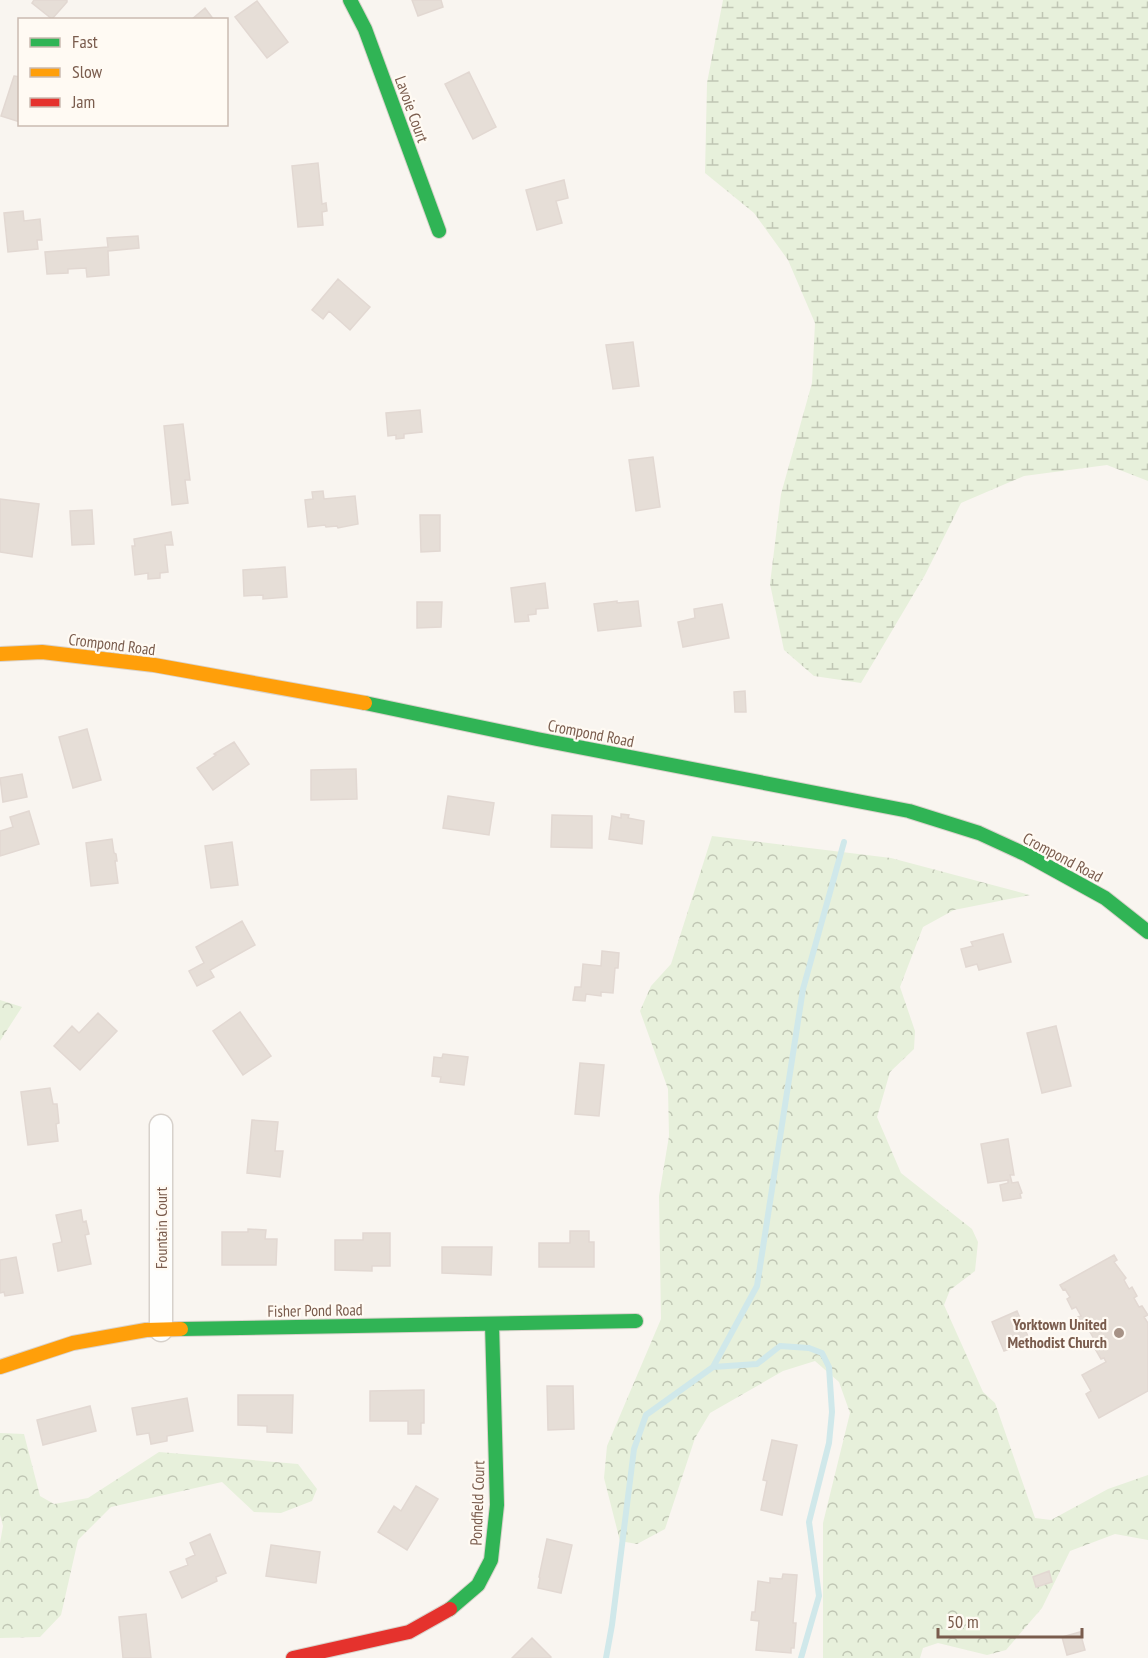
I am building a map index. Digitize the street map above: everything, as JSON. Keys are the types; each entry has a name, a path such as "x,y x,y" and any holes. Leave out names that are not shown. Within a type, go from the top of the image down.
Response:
{"main road":[{"name":"Lavoie Court","path":"350,0 366,29 439,231"},
{"name":"Crompond Road","path":"0,654 42,652 154,665 414,712 537,739 909,811 979,833 1027,855 1105,898 1148,932"},
{"name":"Fisher Pond Road","path":"0,1367 73,1343 146,1330 636,1321"},
{"name":"Pondfield Court","path":"292,1658 409,1632 451,1608 478,1585 491,1560 497,1505 492,1323"}],"street":[{"name":"Fountain Court","path":"160,1126 161,1330"}],"green space":[{"path":"723,0 1148,0 1148,481 1107,465 1024,476 961,503 925,575 861,683 814,676 784,650 770,584 781,494 812,383 815,323 788,260 754,213 705,173 707,83"},
{"path":"712,836 891,858 1030,895 954,910 923,927 900,987 915,1031 914,1049 890,1072 877,1117 901,1173 972,1229 978,1242 975,1271 950,1290 944,1305 983,1392 995,1403 1035,1518 1051,1520 1108,1489 1148,1475 1148,1540 1115,1534 1070,1551 1042,1608 1006,1650 987,1655 938,1643 923,1648 920,1658 823,1658 823,1523 850,1413 839,1382 815,1361 783,1371 710,1413 695,1438 665,1529 637,1544 620,1541 604,1478 607,1446 661,1319 659,1196 669,1136 668,1089 640,1011 651,986 671,964"},
{"path":"0,1000 22,1007 0,1041"},
{"path":"0,1433 24,1434 40,1496 54,1504 88,1498 159,1452 298,1464 317,1489 312,1501 281,1513 254,1512 222,1482 111,1507 78,1540 61,1615 40,1637 0,1638 0,1543 3,1526 0,1515"}],"building":[{"path":"34,0 67,0 53,18 32,3"},
{"path":"412,0 441,0 443,7 418,16"},
{"path":"257,1 288,42 267,58 235,17"},
{"path":"205,8 212,18 193,18"},
{"path":"469,72 496,127 473,139 445,84"},
{"path":"14,76 18,77 18,121 1,116"},
{"path":"318,163 322,204 326,203 327,211 322,212 323,225 298,227 292,166"},
{"path":"564,180 568,198 556,201 562,223 537,230 526,190"},
{"path":"23,211 24,221 40,219 42,240 37,240 38,249 8,252 4,213"},
{"path":"138,236 139,248 108,251 109,275 87,277 86,268 68,269 68,273 47,274 45,252 108,247 107,238"},
{"path":"338,279 370,307 350,330 329,311 323,319 312,310"},
{"path":"633,342 639,386 613,389 606,345"},
{"path":"420,410 422,432 404,434 404,438 396,439 396,435 388,436 386,413"},
{"path":"183,424 190,480 185,480 188,503 172,505 164,426"},
{"path":"653,457 660,507 636,511 629,460"},
{"path":"323,491 324,499 355,496 358,524 338,528 325,525 308,527 305,500 313,499 312,492"},
{"path":"0,499 39,504 32,557 0,552"},
{"path":"92,510 94,544 72,545 70,511"},
{"path":"420,515 440,515 440,551 421,552"},
{"path":"171,532 173,545 165,545 168,572 160,573 160,578 148,579 148,573 135,575 132,546 135,546 134,539"},
{"path":"285,567 287,597 263,599 263,595 244,596 243,570"},
{"path":"545,583 548,608 536,609 536,614 528,615 529,621 515,622 511,588"},
{"path":"617,601 617,603 638,601 641,626 598,631 594,604"},
{"path":"417,602 442,602 441,627 417,628"},
{"path":"722,604 729,638 683,647 678,622 695,618 694,609"},
{"path":"745,691 746,712 735,712 734,692"},
{"path":"87,729 101,780 73,788 59,737"},
{"path":"234,742 249,764 213,790 197,768"},
{"path":"356,769 357,799 311,800 311,770"},
{"path":"22,774 27,797 3,802 0,778"},
{"path":"448,796 494,803 489,835 443,828"},
{"path":"29,811 39,844 0,856 0,831 13,827 10,817"},
{"path":"621,814 644,821 642,844 609,839 612,816 621,818"},
{"path":"552,815 592,816 592,848 551,847"},
{"path":"112,839 117,861 115,861 118,883 91,886 86,843"},
{"path":"232,842 238,885 211,888 205,846"},
{"path":"242,921 255,945 210,970 214,977 197,986 189,971 204,963 196,947"},
{"path":"1003,934 1011,962 979,970 977,964 966,967 961,949 973,946 971,942"},
{"path":"602,951 619,953 613,993 601,992 601,996 586,994 585,1001 573,1000 575,987 581,987 583,964 601,966"},
{"path":"240,1012 271,1056 243,1075 213,1031"},
{"path":"98,1013 117,1031 80,1070 54,1046 72,1026 79,1033"},
{"path":"1056,1026 1071,1086 1042,1093 1027,1033"},
{"path":"443,1054 468,1057 464,1085 440,1082 441,1077 432,1076 434,1057 442,1058"},
{"path":"580,1063 604,1065 599,1116 575,1114"},
{"path":"50,1088 53,1104 57,1104 58,1141 28,1145 21,1092"},
{"path":"252,1120 278,1122 275,1151 283,1151 280,1177 247,1173"},
{"path":"1008,1139 1014,1175 1010,1175 1012,1183 1018,1182 1022,1193 1021,1198 1003,1201 1000,1185 1008,1183 1008,1180 988,1183 981,1144"},
{"path":"81,1210 83,1222 86,1221 89,1234 85,1235 91,1264 58,1271 53,1244 62,1242 56,1215"},
{"path":"248,1229 266,1230 265,1239 277,1239 276,1265 222,1265 222,1232 248,1232"},
{"path":"570,1231 589,1231 589,1242 594,1242 594,1267 539,1267 539,1243 570,1243"},
{"path":"363,1233 390,1233 390,1266 372,1266 372,1271 335,1270 335,1240 363,1240"},
{"path":"442,1247 492,1247 491,1275 442,1273"},
{"name":"Yorktown United Methodist Church","path":"1114,1255 1117,1260 1114,1262 1126,1278 1124,1280 1129,1289 1132,1287 1137,1296 1134,1298 1139,1307 1142,1306 1148,1315 1144,1317 1148,1323 1148,1391 1099,1418 1086,1394 1091,1391 1082,1375 1106,1362 1104,1358 1101,1359 1090,1340 1094,1339 1086,1325 1083,1327 1078,1317 1081,1316 1076,1307 1072,1309 1067,1299 1070,1297 1060,1285"},
{"path":"16,1257 23,1293 5,1296 4,1292 0,1293 0,1260"},
{"path":"1017,1311 1030,1341 1004,1351 992,1322"},
{"path":"547,1386 573,1386 574,1429 548,1430"},
{"path":"424,1390 424,1423 421,1423 421,1434 408,1434 408,1421 370,1421 370,1391"},
{"path":"238,1395 293,1395 292,1433 267,1432 267,1426 238,1425"},
{"path":"187,1398 193,1431 167,1436 167,1441 151,1444 149,1433 137,1435 132,1408"},
{"path":"90,1406 96,1431 43,1445 37,1420"},
{"path":"772,1440 797,1445 782,1515 761,1510 767,1481 763,1480"},
{"path":"416,1486 438,1499 407,1550 378,1532 394,1506 401,1511"},
{"path":"210,1534 226,1573 216,1577 217,1581 182,1598 170,1572 188,1565 186,1559 195,1555 190,1543"},
{"path":"547,1539 572,1545 561,1593 538,1588"},
{"path":"271,1545 320,1552 316,1583 266,1576"},
{"path":"1049,1571 1052,1582 1036,1587 1033,1577"},
{"path":"783,1574 797,1575 793,1623 796,1623 794,1648 791,1648 791,1653 756,1650 759,1621 751,1620 752,1612 755,1612 758,1581 770,1583 770,1578 782,1579"},
{"path":"146,1614 151,1658 123,1658 119,1617"},
{"path":"1080,1632 1085,1650 1067,1655 1062,1637"},
{"path":"532,1638 551,1657 512,1658"}],"waterway":[{"path":"606,1658 634,1449 646,1415 713,1367 757,1286 803,989 844,842"},
{"path":"713,1367 757,1364 780,1346 809,1348 822,1353 829,1367 832,1412 829,1443 809,1522 819,1596 801,1658"}],"traffic: fast":[{"path":"350,0 365,29 439,231"},
{"path":"365,703 537,739 909,811 979,833 1027,855 1105,898 1148,932"},
{"path":"181,1329 636,1321"},
{"path":"450,1609 478,1585 491,1560 497,1505 492,1324"}],"traffic: slow":[{"path":"0,654 42,652 154,665 365,703"},
{"path":"0,1367 73,1343 146,1330 181,1329"}],"traffic: jam":[{"path":"293,1658 409,1632 450,1609"}],"place":[{"name":"Yorktown United Methodist Church","path":"1119,1333"}]}
